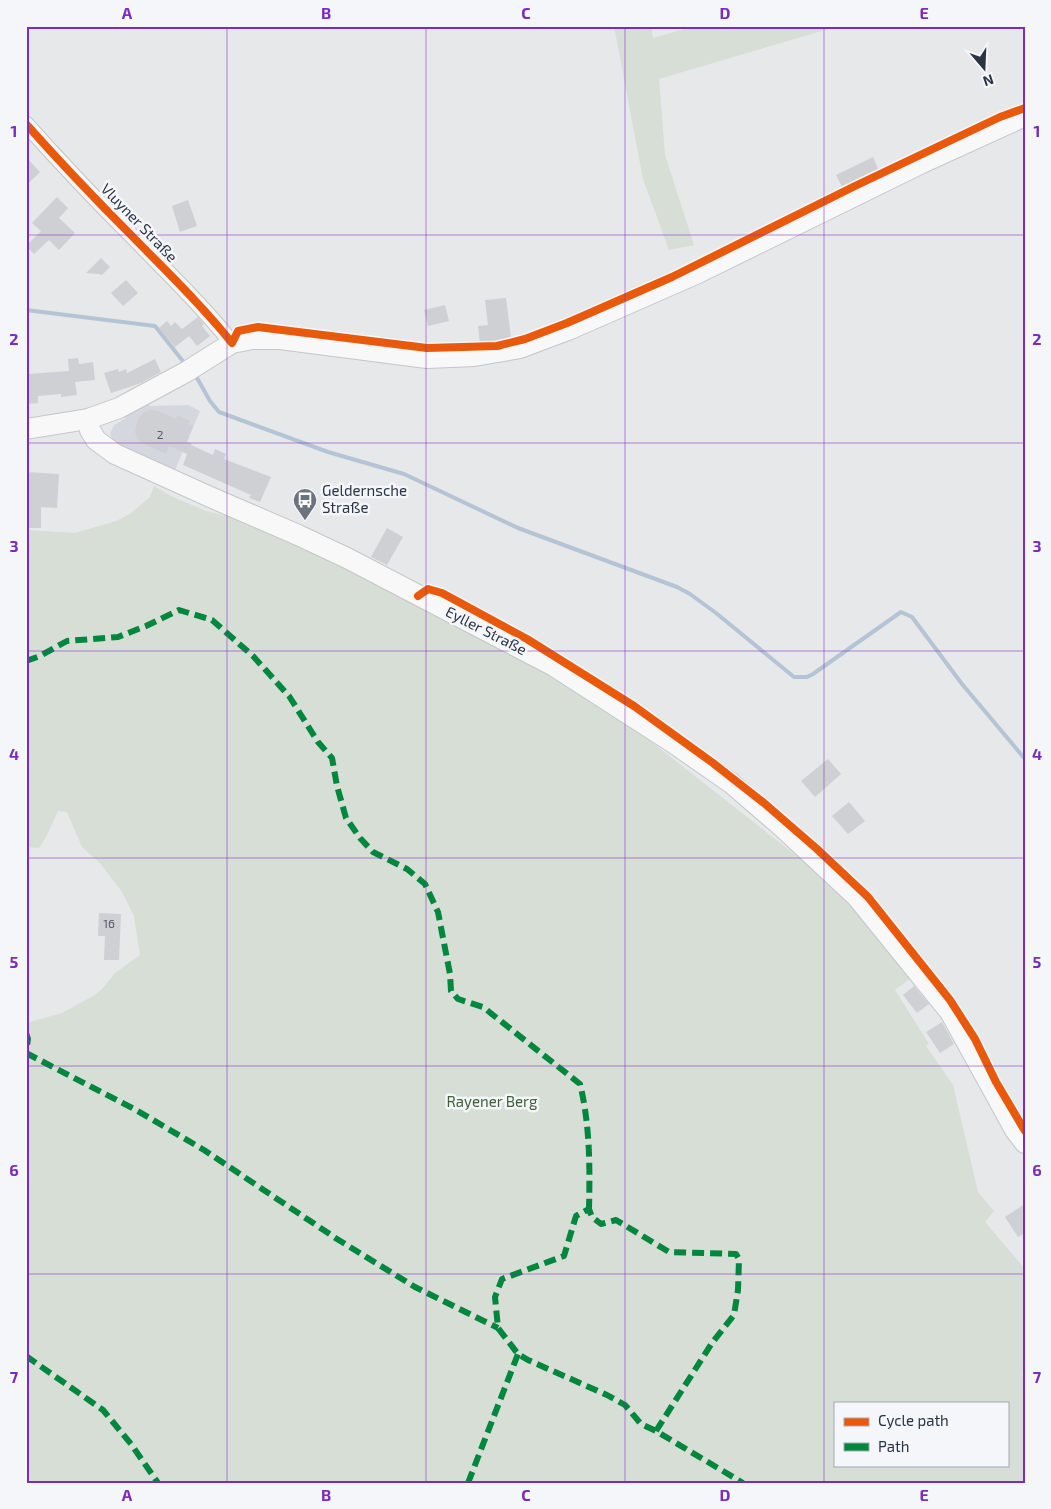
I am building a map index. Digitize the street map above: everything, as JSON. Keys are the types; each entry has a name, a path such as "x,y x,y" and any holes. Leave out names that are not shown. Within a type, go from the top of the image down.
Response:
{"main road":[{"path":"26,429 88,419 119,408 152,391 232,343 253,339 280,339 427,358 474,356 520,348 568,330 698,273 1025,116"},
{"name":"Eyller Straße","path":"88,419 90,430 96,440 115,454 339,554 554,666 672,742 731,784 781,826 857,896 950,1012 1015,1130 1025,1143"}],"street":[{"name":"Vluyner Straße","path":"26,124 110,214 187,292 232,343"}],"shaded area":[{"path":"148,405 188,405 200,411 175,470 117,444 110,434 114,425 126,418 124,414"}],"green space":[{"path":"614,26 651,26 653,38 695,26 824,26 825,30 659,79 665,155 694,245 669,250 643,179"},
{"name":"Rayener Berg","path":"154,486 173,497 206,511 241,519 551,663 854,901 912,977 895,990 929,1044 926,1046 953,1085 978,1192 994,1211 985,1222 1025,1269 1025,1369 1022,1373 1025,1387 1025,1483 26,1483 26,1023 62,1013 95,995 115,973 140,955 134,916 122,892 100,863 82,847 67,812 58,811 39,848 26,847 26,530 75,533 116,521 130,514 150,497"}],"building":[{"path":"26,157 40,172 26,186"},
{"path":"873,157 879,171 843,189 836,175"},
{"path":"57,197 68,208 59,218 75,233 59,250 49,240 34,254 26,246 41,231 32,223"},
{"path":"188,200 197,226 180,232 172,206"},
{"path":"101,258 110,267 102,275 86,273"},
{"path":"126,280 138,293 123,306 111,293"},
{"path":"506,298 511,338 480,343 478,326 488,325 485,300"},
{"path":"445,305 449,321 428,326 424,310"},
{"path":"198,317 210,336 197,346 189,336 175,347 159,328 167,321 171,326 175,322 182,329"},
{"path":"78,358 79,364 93,362 95,380 75,382 77,395 61,397 61,394 38,396 38,403 26,404 26,374 69,371 68,359"},
{"path":"155,359 161,372 141,383 111,393 104,373 118,369 119,372 126,369 127,373"},
{"path":"150,410 158,411 176,419 177,415 190,421 188,424 193,426 187,442 191,445 213,455 215,449 226,454 224,459 271,477 260,502 249,498 251,495 183,465 187,454 169,446 166,454 137,439 135,432 138,419 143,413"},
{"path":"26,472 59,474 57,508 41,507 41,528 26,528"},
{"path":"387,528 403,537 387,565 371,557"},
{"path":"828,759 841,774 815,797 801,781"},
{"path":"849,802 865,821 848,834 832,816"},
{"path":"99,913 121,914 119,960 104,960 105,936 98,936"},
{"path":"914,986 929,1004 917,1013 903,995"},
{"path":"942,1022 954,1044 940,1053 926,1032"},
{"path":"1025,1204 1025,1233 1018,1237 1005,1217"}],"waterway":[{"path":"26,310 155,326 186,365"},
{"path":"197,378 210,401 219,412 328,452 404,474 518,528 677,587 716,613 794,677 807,677 813,674 901,612 912,617 962,684 1025,759"}],"marked path":[{"path":"26,661 40,656 67,641 118,637 179,610 212,620 253,656 289,696 318,742 332,758 346,818 360,838 373,852 407,869 425,884 438,912 450,974 451,991 458,999 483,1007 580,1084 588,1130 589,1209"},
{"path":"26,1033 28,1039 26,1052"},
{"path":"26,1053 136,1110 204,1150 337,1239 415,1287 498,1328"},
{"path":"656,1431 712,1343 734,1315 738,1290 739,1259 736,1254 669,1252 616,1220 601,1224 592,1217 589,1209 576,1216 564,1256 502,1279 495,1297 498,1328 518,1354 625,1405 641,1424 743,1483"},
{"path":"468,1483 518,1354"},
{"path":"26,1356 103,1410 131,1444 158,1483"}],"cycle path":[{"path":"26,124 195,301 232,343 238,331 258,327 427,348 497,346 525,339 567,323 672,277 855,186 1000,117 1025,108"},
{"path":"418,596 428,589 442,593 527,639 634,706 713,763 764,803 817,849 868,897 950,1000 975,1039 996,1082 1025,1131"}],"place":[{"name":"Geldernsche Straße","path":"305,521"}]}
